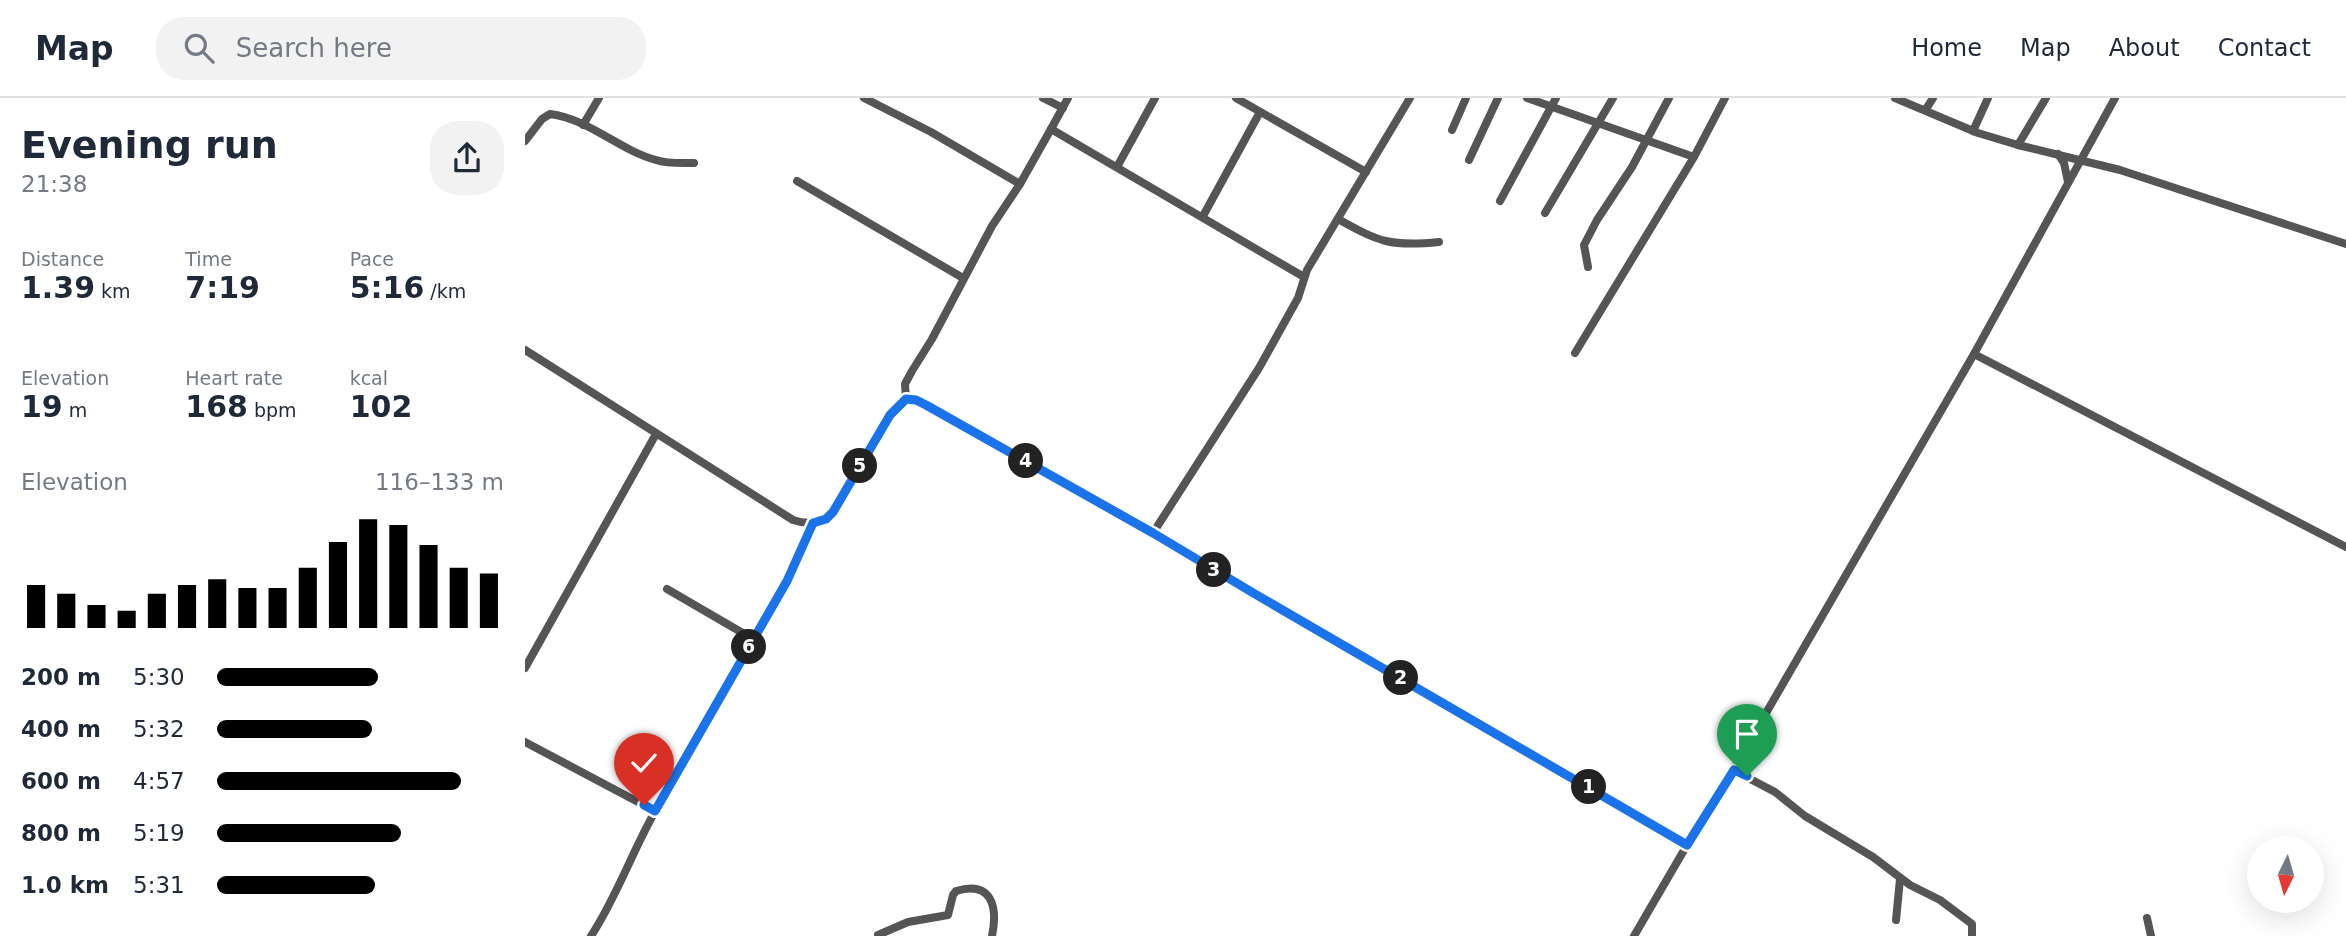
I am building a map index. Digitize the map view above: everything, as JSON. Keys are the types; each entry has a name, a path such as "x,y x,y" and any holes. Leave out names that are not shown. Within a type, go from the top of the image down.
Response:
{"street":[{"path":"583,125 599,98"},
{"path":"864,98 931,132 1020,184"},
{"path":"1043,98 1063,108"},
{"path":"525,351 793,520 813,523 826,519 833,512 890,415 906,399 905,384 992,226 1020,184 1068,98"},
{"path":"1117,167 1156,98"},
{"path":"1236,98 1366,172"},
{"path":"1153,533 1259,368 1298,298 1304,277 1410,98"},
{"path":"1452,130 1466,98"},
{"path":"1469,160 1498,98"},
{"path":"1527,98 1694,157"},
{"path":"1500,201 1556,98"},
{"path":"1545,213 1613,98"},
{"path":"1588,267 1584,245 1632,167 1669,98"},
{"path":"1575,354 1694,157 1725,98"},
{"path":"1895,98 1973,131 2120,170 2346,244"},
{"path":"1926,109 1933,98"},
{"path":"1973,131 1988,98"},
{"path":"2018,145 2046,98"},
{"path":"1634,936 1734,770 1974,354 2115,98"},
{"path":"1203,216 1260,112"},
{"path":"525,141 542,119 550,114 561,115 653,160 694,163"},
{"path":"1051,129 1304,277"},
{"path":"2057,154 2064,163 2068,182"},
{"path":"797,181 963,278"},
{"path":"1338,219 1385,243 1408,245 1439,242"},
{"path":"1974,354 2346,547"},
{"path":"906,399 926,405 1153,533 1687,845"},
{"path":"525,668 656,434"},
{"path":"591,936 655,811 787,581 813,523"},
{"path":"667,589 753,639"},
{"path":"525,742 655,811"},
{"path":"1734,770 1775,792 1805,816 1864,851 1900,879 1940,900 1969,921 1973,928 1972,936"},
{"path":"1896,920 1900,879"},
{"path":"877,935 908,922 948,915 956,891 976,888 989,895 992,902 992,936"},
{"path":"2147,918 2151,936"}],"route":[{"path":"644,805 655,811 787,581 813,523 826,519 833,512 890,415 906,399 926,405 1153,533 1687,845 1734,770 1747,776"}]}
